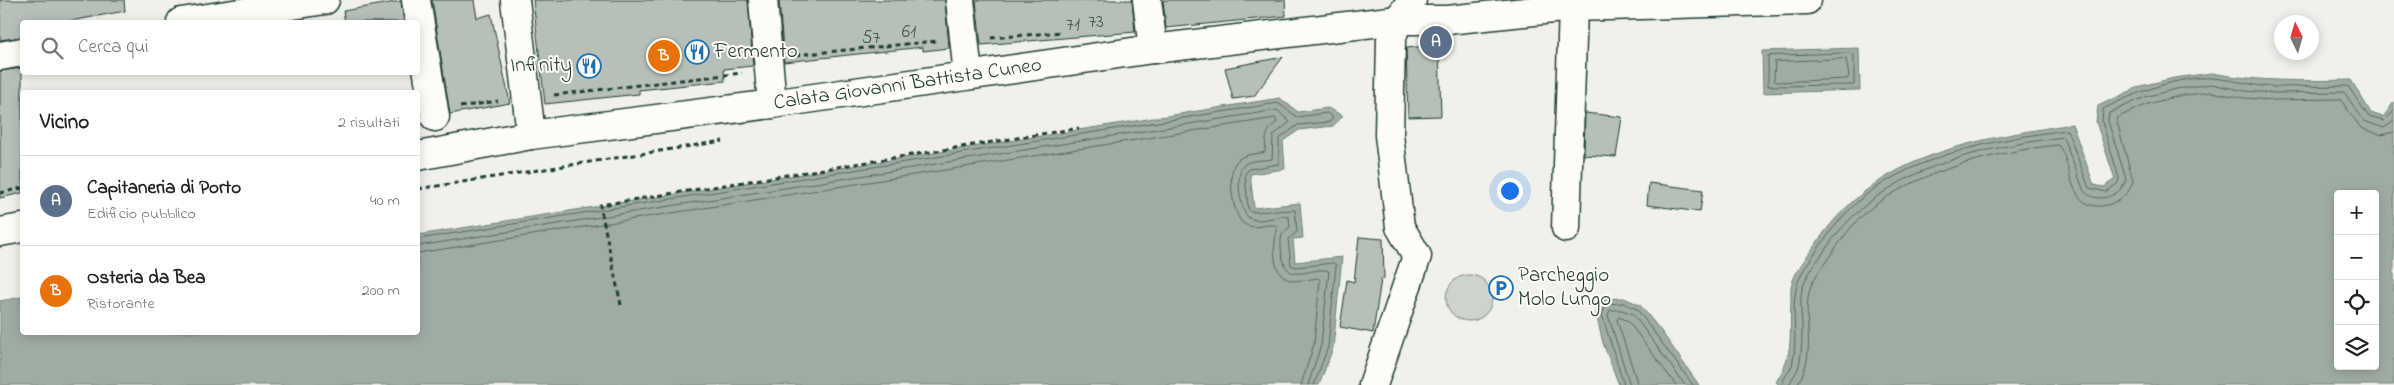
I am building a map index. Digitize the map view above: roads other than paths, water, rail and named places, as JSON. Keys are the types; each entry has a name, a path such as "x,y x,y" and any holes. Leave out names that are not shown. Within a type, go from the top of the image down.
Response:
{"street":[{"path":"188,20 231,7 325,0"},
{"path":"416,0 419,20"},
{"path":"515,0 531,135"},
{"path":"763,0 772,104"},
{"path":"960,0 968,75"},
{"path":"1147,0 1153,49"},
{"name":"Calata Giovanni Battista Cuneo","path":"420,156 531,135 772,104 1153,49 1405,10 1447,20 1573,7 1807,0"},
{"path":"1566,228 1573,7"},
{"path":"1373,385 1418,256 1400,227 1389,135 1390,40 1405,10"},
{"path":"420,25 435,117"},
{"path":"0,56 20,52"},
{"path":"0,232 20,228"}],"water":[{"path":"1859,48 1860,90 1763,93 1762,51"},
{"path":"2212,73 2299,81 2351,80 2371,113 2383,117 2394,102 2394,385 1779,385 1776,382 1789,352 1791,285 1794,277 1818,241 1842,211 1870,188 1899,170 1931,156 1965,145 2072,124 2094,185 2104,187 2115,179 2096,122 2098,106 2141,86 2174,78"},
{"path":"1280,98 1298,112 1328,108 1343,116 1333,126 1299,130 1283,141 1285,169 1250,174 1254,208 1300,203 1303,238 1293,239 1295,262 1342,257 1333,348 1319,385 0,385 0,301 20,297 20,335 420,335 420,235"},
{"path":"1624,298 1640,305 1699,385 1619,385 1603,343 1596,314 1601,299"}],"place":[{"name":"Capitaneria di Porto","path":"1436,42"},
{"name":"Fermento","path":"697,52"},
{"name":"Osteria da Bea","path":"664,56"},
{"name":"Infinity","path":"589,66"},
{"name":"Parcheggio Molo Lungo","path":"1501,288"}]}
